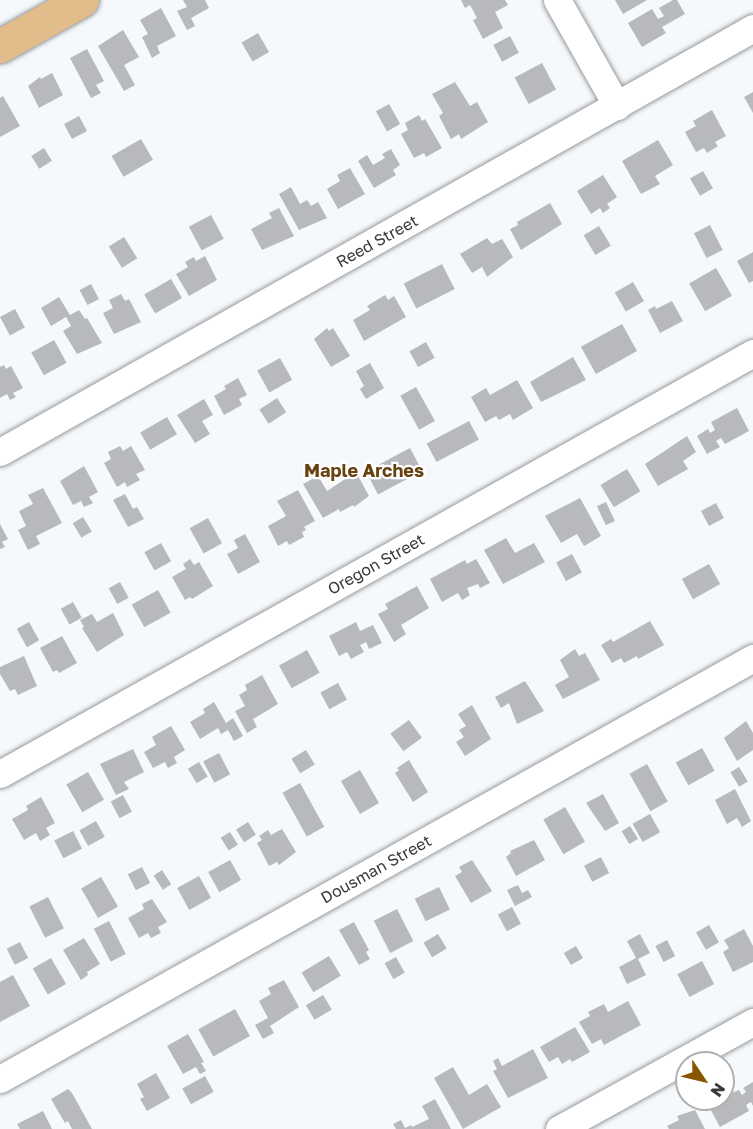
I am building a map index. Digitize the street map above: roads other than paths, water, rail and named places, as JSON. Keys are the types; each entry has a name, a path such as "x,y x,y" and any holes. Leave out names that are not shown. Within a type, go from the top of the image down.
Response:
{"main road":[{"path":"0,46 82,0"}],"street":[{"path":"557,0 617,106"},
{"name":"Reed Street","path":"0,452 753,28"},
{"name":"Oregon Street","path":"0,774 753,353"},
{"name":"Dousman Street","path":"0,1079 753,658"},
{"path":"559,1129 753,1022"}],"district":[{"name":"Maple Arches","path":"364,470"}]}
